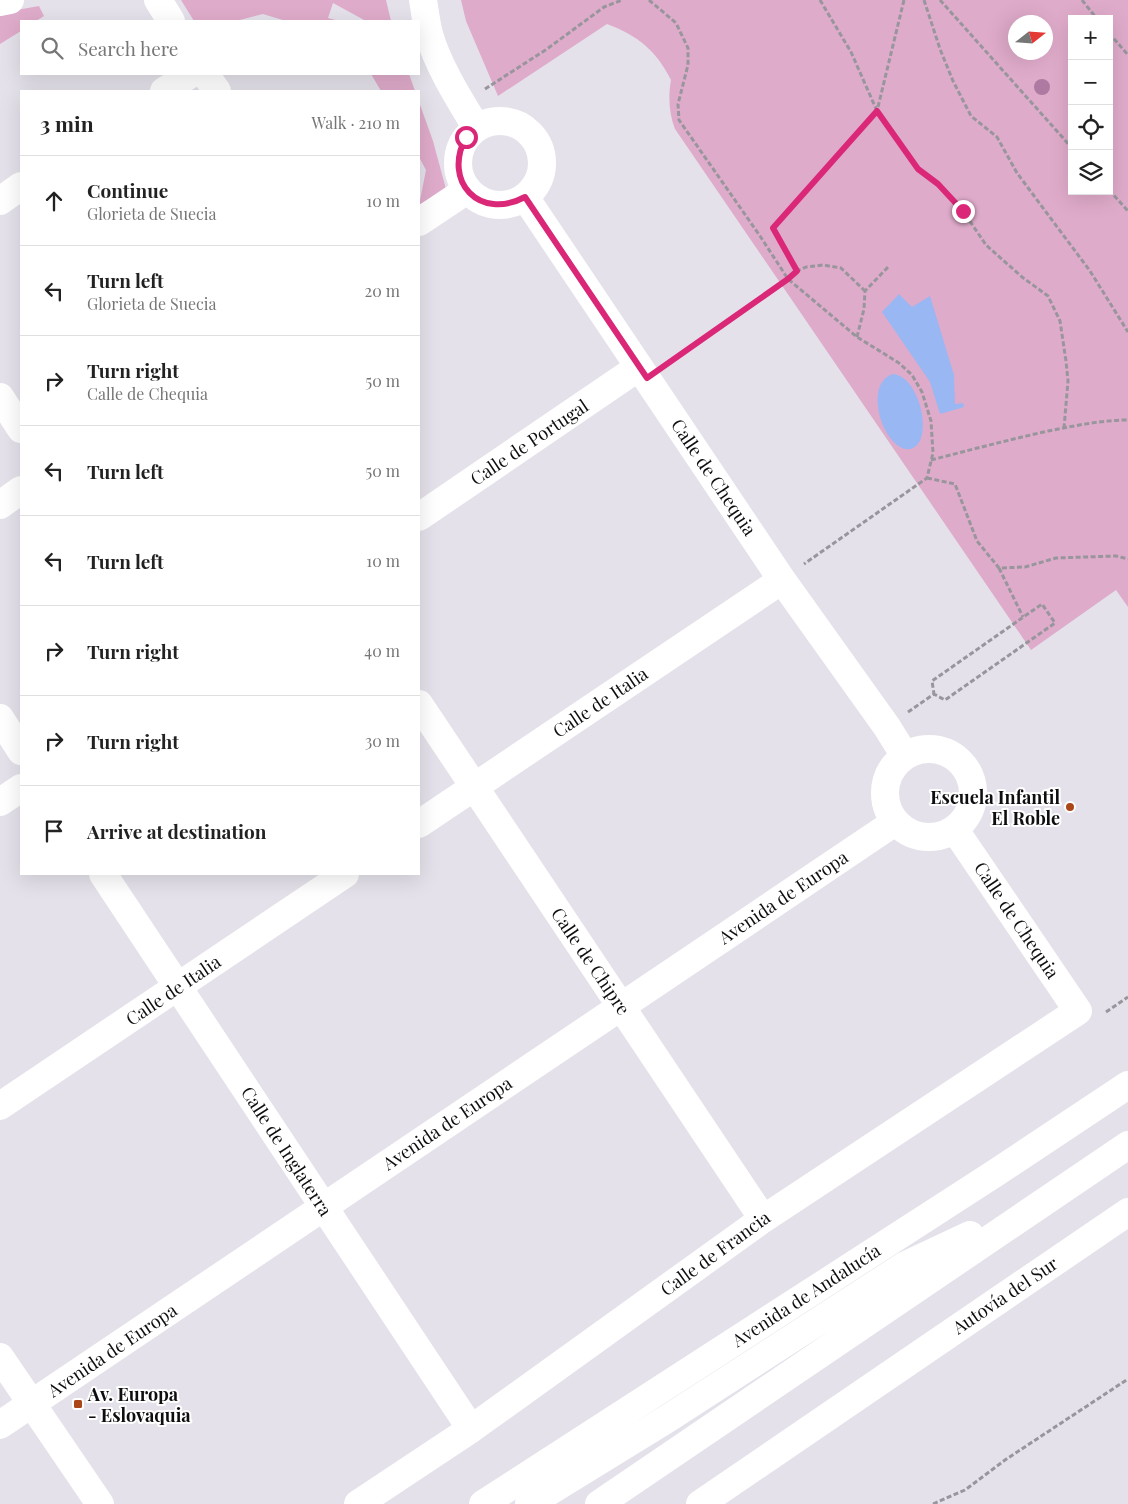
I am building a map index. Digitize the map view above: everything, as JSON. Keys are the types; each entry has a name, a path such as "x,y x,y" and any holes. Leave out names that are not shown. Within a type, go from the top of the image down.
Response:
{"main road":[{"path":"0,2 10,0"},
{"path":"158,0 170,20"},
{"path":"423,0 429,34 437,55 476,128"},
{"path":"166,90 189,75"},
{"path":"206,75 216,90"},
{"path":"504,121 518,125 530,133 538,145 542,159 541,173 535,187 525,197 508,204 488,204 477,199 467,190 460,178 458,164 460,150 466,137 476,128 490,122 504,121"},
{"path":"0,201 20,187"},
{"path":"420,221 467,190"},
{"name":"Calle de Chequia","path":"525,197 782,580 887,727 905,756"},
{"name":"Calle de Portugal","path":"420,516 643,372"},
{"path":"0,397 20,427"},
{"path":"0,505 20,491"},
{"name":"Calle de Italia","path":"420,823 782,580"},
{"name":"Calle de Chipre","path":"420,706 763,1219"},
{"path":"0,718 20,749"},
{"path":"941,750 952,755 962,763 969,773 974,798 971,810 955,830 943,836 930,838 911,833 895,822 888,811 885,787 889,775 896,764 905,756 916,751 941,750"},
{"path":"0,802 20,789"},
{"name":"Avenida de Europa","path":"0,1425 895,822"},
{"name":"Calle de Chequia","path":"955,830 1078,1011"},
{"name":"Calle de Inglaterra","path":"104,875 471,1429"},
{"name":"Calle de Italia","path":"0,1106 344,875"},
{"name":"Calle de Francia","path":"358,1504 471,1429 763,1219 1078,1011"},
{"name":"Avenida de Andalucía","path":"484,1504 1128,1085"},
{"path":"599,1504 1128,1145"},
{"path":"529,1504 659,1424 904,1266 1055,1194"},
{"name":"Autovía del Sur","path":"700,1504 1128,1212"},
{"path":"0,1357 100,1504"}],"path":[{"path":"462,104 570,33 604,7 622,0"},
{"path":"649,0 676,22 688,48 688,65 678,104 679,120 788,279 857,337 900,363 912,374 922,392 931,421 933,452 926,478 782,580"},
{"path":"820,0 851,52 877,111 918,169 938,184 963,211 986,245 1022,277 1048,296 1060,321 1066,361 1068,381 1064,428"},
{"path":"797,271 773,228 877,111 904,0"},
{"path":"924,0 950,73 972,116 997,137 1017,173 1090,271 1128,332"},
{"path":"940,0 1068,144"},
{"path":"1082,0 1095,15"},
{"path":"1113,38 1128,55"},
{"path":"1113,194 1128,211"},
{"path":"643,372 788,279 797,271 806,267 823,265 840,268 865,291"},
{"path":"857,337 864,309 865,291 889,266"},
{"path":"931,460 1064,428 1105,420 1128,420"},
{"path":"926,478 955,484 977,541 999,568 1023,617"},
{"path":"999,568 1025,567 1056,558 1116,556 1128,559"},
{"path":"1042,604 1055,623 945,700 934,694 932,681 1042,604"},
{"path":"887,727 934,694"},
{"path":"932,1504 965,1490 1005,1460 1128,1379"}],"shaded area":[{"path":"181,0 386,0 391,20 364,20 333,3 328,18 335,20 283,20 263,14 240,20 193,20"},
{"path":"461,0 1128,0 1128,607 1116,590 1031,650 675,129 670,105 671,80 659,60 645,45 607,24 498,96 466,21"},
{"path":"39,6 44,16 38,20 20,20 20,32 0,44 0,13"},
{"path":"372,75 409,75 415,90 380,90"},
{"path":"420,105 433,141 446,189 420,204 426,170 420,159"}],"water":[{"path":"899,294 912,307 930,296 954,375 955,404 963,403 964,407 940,414 930,382 882,312"},
{"path":"893,374 903,378 911,386 921,411 922,436 918,445 910,449 901,447 892,440 885,430 880,417 879,390 884,380"}],"place":[{"name":"Escuela Infantil El Roble","path":"1070,807"},
{"name":"Av. Europa - Eslovaquia","path":"78,1404"}],"route":[{"path":"466,137 460,150 458,164 460,178 467,190 477,199 488,204 514,203 525,197 647,378 797,271 773,228 877,111 918,169 938,184 963,211"}]}
